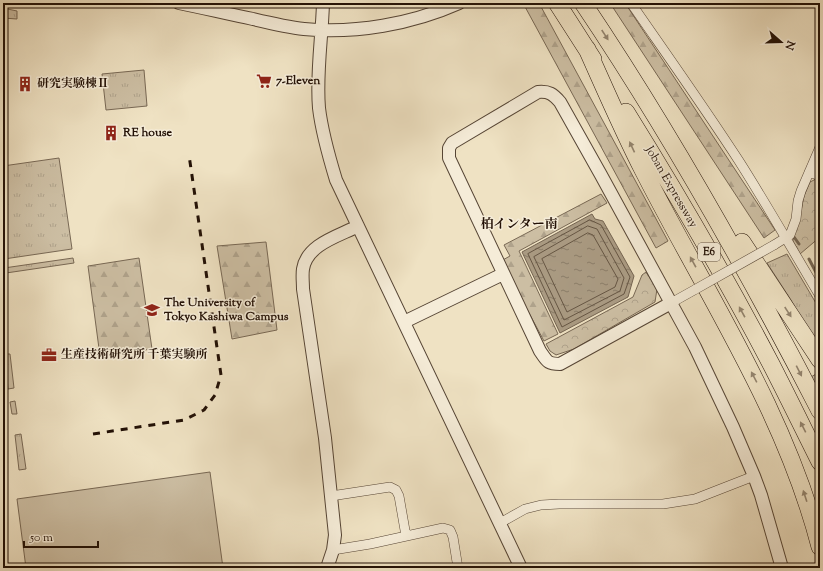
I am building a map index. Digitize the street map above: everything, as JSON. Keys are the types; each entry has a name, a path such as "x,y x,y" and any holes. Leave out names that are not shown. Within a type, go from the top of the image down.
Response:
{"highway":[{"name":"Joban Expressway","path":"557,3 655,159 717,266 771,365 820,462"},
{"name":"Joban Expressway","path":"583,3 656,117 737,255 820,411"},
{"path":"587,49 642,170 732,334 777,424 804,492 820,547"},
{"path":"656,117 748,251 820,360"}],"street":[{"path":"179,3 283,26 322,30 374,27 407,22 430,15 459,3"},
{"path":"323,3 318,91 319,107 325,144 336,180 521,568"},
{"path":"631,3 672,60 738,160 820,296"},
{"path":"782,568 754,476 695,346 671,304 560,102 547,91 538,92 452,143 449,148 449,158 540,351 547,362 552,364 560,364 671,304 786,238 790,234 793,226 801,191 820,147"},
{"path":"809,172 820,176"},
{"path":"327,568 333,550 335,535 325,438 303,288 303,270 306,259 312,250 358,226"},
{"path":"404,322 503,274"},
{"path":"500,523 525,509 541,505 663,504 679,502 695,499 754,476"},
{"path":"331,496 390,486 396,490 399,496 406,536"},
{"path":"333,550 370,544 443,528 450,530 454,537 458,568"}],"green space":[{"path":"523,3 539,3 668,241 656,248"},
{"path":"610,3 625,3 775,230 764,238"},
{"path":"3,8 17,11 17,19 3,18"},
{"path":"144,70 147,106 106,110 102,74"},
{"path":"59,158 72,249 4,259 3,166"},
{"path":"816,179 820,181 820,237 800,254 793,241 794,233 799,221 804,196 810,182"},
{"path":"601,194 607,203 519,251 558,334 544,341 501,261 510,256 504,245"},
{"path":"266,242 277,330 232,339 217,246"},
{"path":"787,254 820,310 820,355 791,300 767,263"},
{"path":"73,258 74,263 6,273 4,268"},
{"path":"139,258 152,349 100,356 88,266"},
{"path":"646,272 657,289 655,302 574,349 556,355 550,351 546,344 633,297 642,275"},
{"path":"4,354 10,354 14,388 8,389"},
{"path":"816,374 820,379 820,396 811,377"},
{"path":"15,401 17,414 12,414 10,402"},
{"path":"21,434 26,469 19,470 15,435"},
{"path":"210,472 223,568 26,568 17,499"}],"water":[{"path":"592,214 595,219 603,221 634,276 628,297 560,333 522,252"}],"waterway":[{"path":"794,237 799,244"},
{"path":"809,259 820,280"}],"railway":[{"path":"93,434 184,420 204,410 215,395 221,375 189,155"}],"place":[{"name":"7-Eleven","path":"264,81"},
{"name":"研究実験棟Ⅱ","path":"25,84"},
{"name":"RE house","path":"111,133"},
{"name":"The University of Tokyo Kashiwa Campus","path":"152,310"},
{"name":"生産技術研究所 千葉実験所","path":"49,355"}],"district":[{"name":"柏インター南","path":"519,225"}]}
